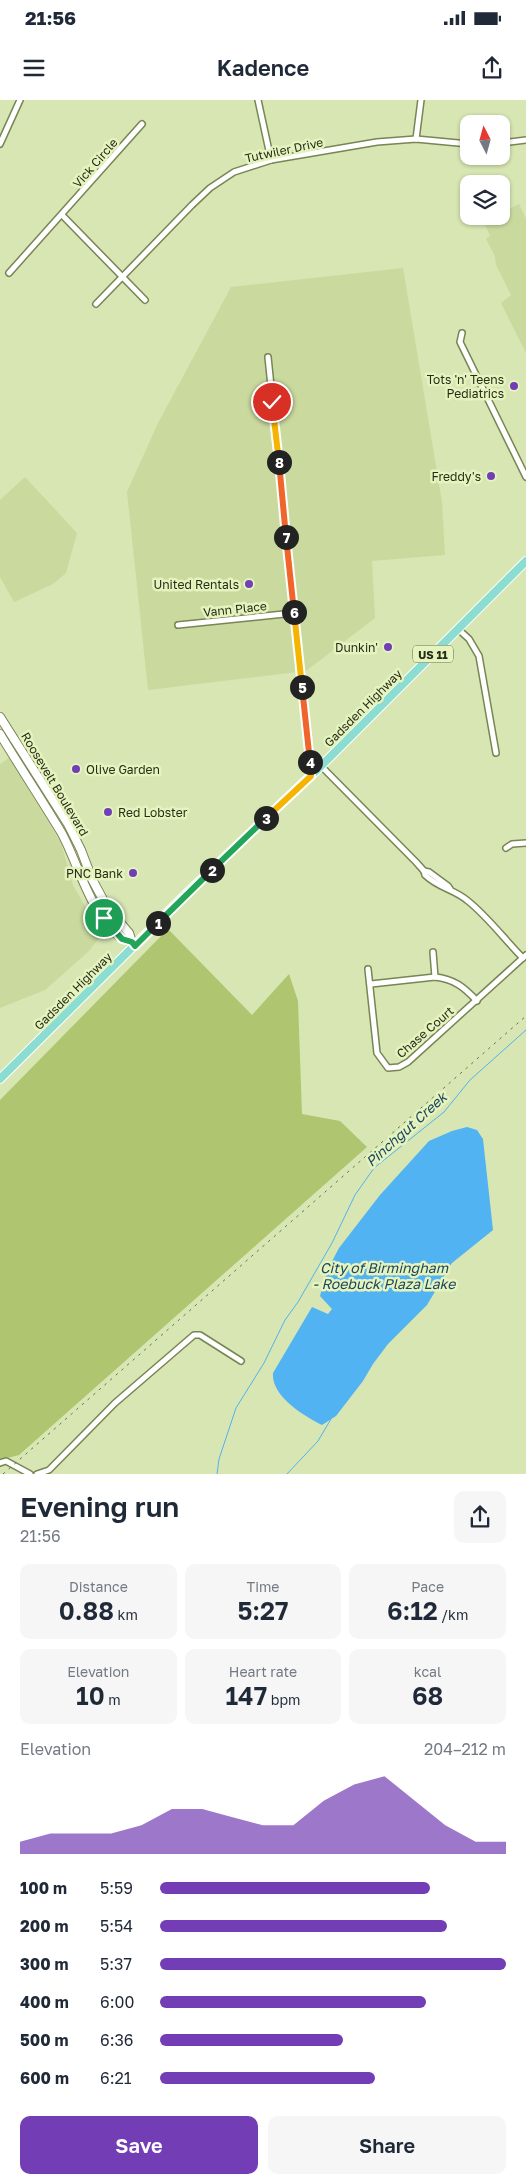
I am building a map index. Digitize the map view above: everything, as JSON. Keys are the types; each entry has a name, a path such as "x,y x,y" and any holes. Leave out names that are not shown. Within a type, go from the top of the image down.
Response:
{"main road":[{"name":"Gadsden Highway","path":"0,1079 133,944 311,776 526,561"}],"street":[{"path":"0,144 20,100"},
{"path":"258,100 271,160"},
{"path":"416,139 421,100"},
{"name":"Vick Circle","path":"9,273 62,216 142,124"},
{"name":"Tutwiler Drive","path":"96,304 210,188 234,172 271,160 377,142 416,139 460,143"},
{"path":"510,143 526,140"},
{"path":"62,216 145,300"},
{"path":"462,333 460,342 526,477"},
{"path":"268,357 311,776"},
{"name":"Vann Place","path":"178,625 294,613"},
{"path":"458,629 470,639 479,656 496,753"},
{"name":"Roosevelt Boulevard","path":"0,717 68,824 100,894 111,912 129,933 133,944"},
{"name":"Roosevelt Boulevard","path":"0,734 64,836 87,894 122,939 133,944"},
{"path":"321,766 424,871 429,872 470,902 524,957"},
{"path":"506,848 512,844 526,843"},
{"path":"433,952 435,977"},
{"name":"Chase Court","path":"368,969 377,1053 388,1068 399,1067 408,1062 524,957"},
{"path":"371,984 435,977 460,984 477,1001"},
{"path":"37,1474 49,1470 115,1402 194,1335 200,1335 241,1361"},
{"path":"0,1463 6,1461 13,1463 30,1474"}],"shaded area":[{"path":"519,204 526,219 526,353 501,303 511,295 486,239 490,236 485,225 510,225 510,208"},
{"path":"403,268 442,502 445,555 372,561 375,618 306,671 148,690 127,492 158,423 231,287"},
{"path":"25,477 77,533 66,573 53,584 14,602 0,577 0,500"},
{"path":"9,758 61,843 73,885 100,937 89,951 45,990 0,1008 0,764"},
{"path":"168,929 252,1015 289,974 298,1001 302,1114 340,1121 367,1147 19,1455 0,1460 0,1100"}],"water":[{"name":"City of Birmingham - Roebuck Plaza Lake","path":"467,1127 477,1130 483,1139 493,1230 452,1263 427,1305 388,1344 336,1416 322,1425 298,1411 283,1397 277,1390 273,1373 312,1307 328,1314 332,1309 320,1296 327,1271 339,1248 380,1195 429,1141"}],"waterway":[{"name":"Pinchgut Creek","path":"217,1474 219,1459 236,1408 264,1363 285,1320 298,1302 332,1243 355,1195 374,1168 444,1112 470,1080 526,1030"},
{"path":"287,1474 318,1441 331,1419"}],"railway":[{"path":"3,1474 526,1016"}],"place":[{"name":"Tots 'n' Teens Pediatrics","path":"514,386"},
{"name":"Freddy's","path":"491,476"},
{"name":"United Rentals","path":"249,584"},
{"name":"Dunkin'","path":"388,647"},
{"name":"Olive Garden","path":"76,769"},
{"name":"Red Lobster","path":"108,812"},
{"name":"PNC Bank","path":"133,873"}],"route":[{"path":"104,918 122,939 132,942 135,946 184,896 311,776 272,402"}]}
